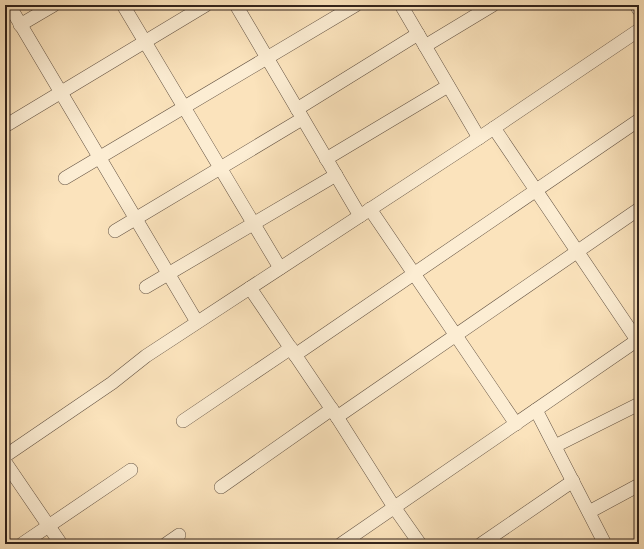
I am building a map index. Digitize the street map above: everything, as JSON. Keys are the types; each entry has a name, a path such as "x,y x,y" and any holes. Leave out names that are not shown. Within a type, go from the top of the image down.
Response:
{"street":[{"path":"9,5 197,322"},
{"path":"20,25 54,5"},
{"path":"123,5 280,268"},
{"path":"5,126 206,5"},
{"path":"236,5 336,175 414,274 516,424"},
{"path":"65,178 356,5"},
{"path":"401,5 479,138"},
{"path":"425,46 493,5"},
{"path":"636,5 639,10"},
{"path":"5,456 112,383 146,356 479,138 639,30"},
{"path":"115,231 220,168 418,34"},
{"path":"326,159 448,86"},
{"path":"183,421 414,274 639,120"},
{"path":"341,544 638,340 494,128"},
{"path":"146,287 336,175"},
{"path":"221,487 456,335 639,209"},
{"path":"250,288 335,413 394,507 420,544"},
{"path":"555,446 639,404"},
{"path":"536,410 605,544"},
{"path":"5,462 61,544"},
{"path":"22,544 131,470"},
{"path":"480,544 573,481"},
{"path":"588,512 639,486"},
{"path":"166,544 179,535"}]}
